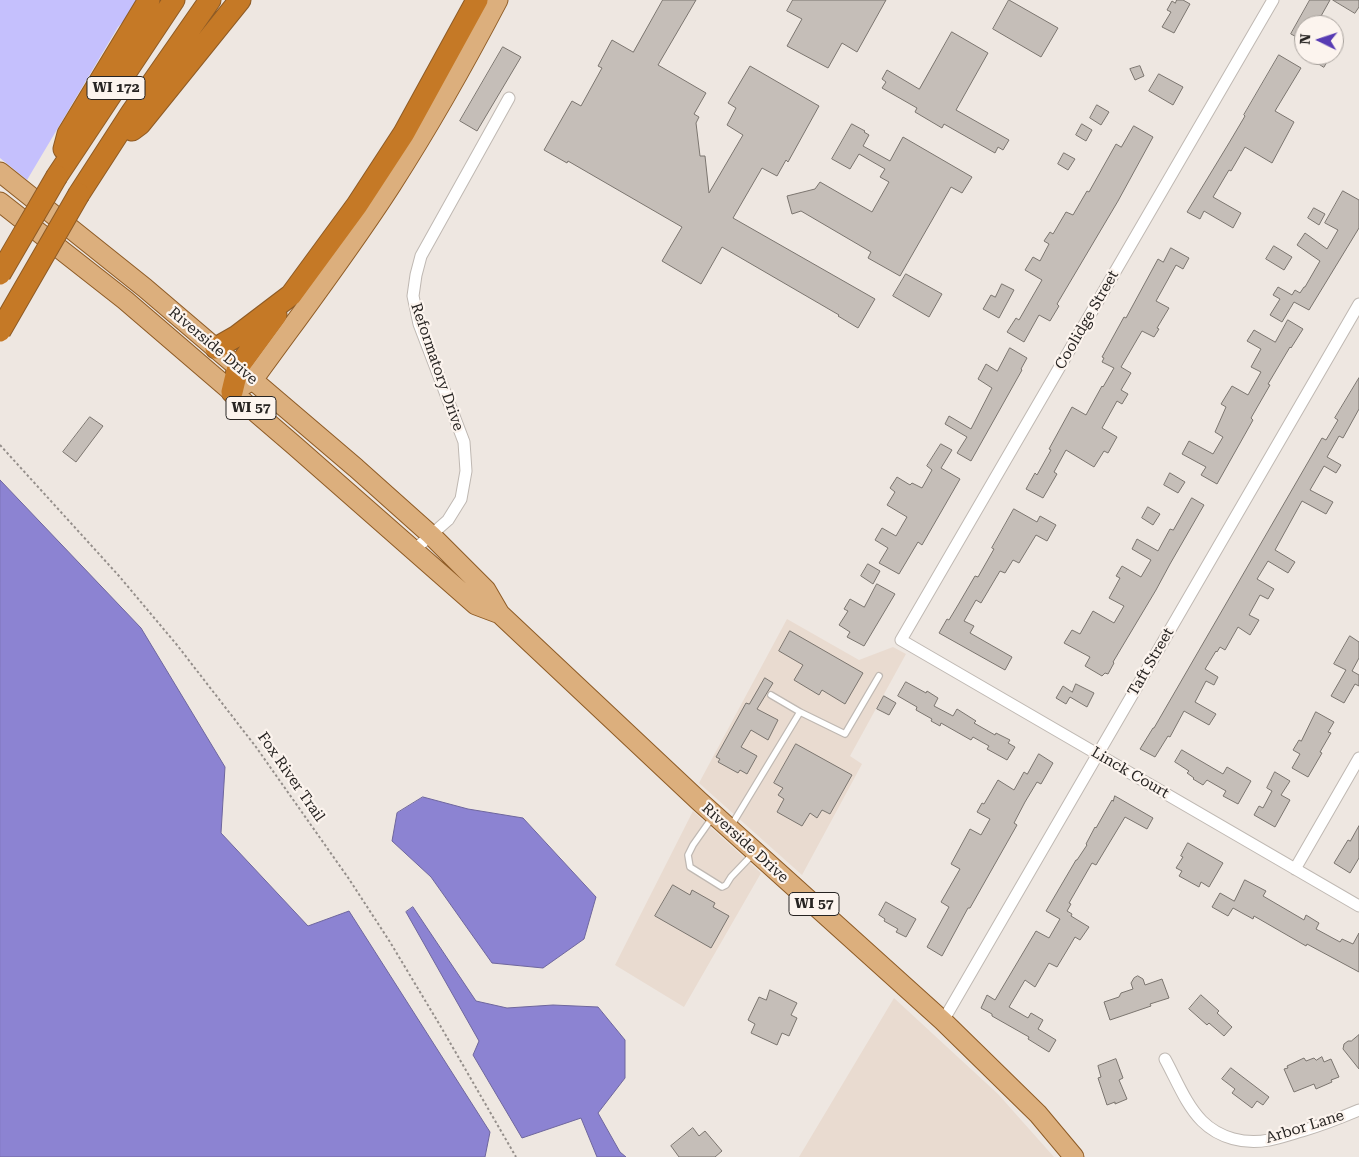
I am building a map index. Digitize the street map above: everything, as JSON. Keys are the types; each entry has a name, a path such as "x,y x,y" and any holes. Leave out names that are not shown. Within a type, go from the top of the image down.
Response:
{"highway":[{"path":"57,176 68,134 149,0"},
{"name":"WI 172","path":"0,274 57,176 174,0"},
{"name":"WI 172","path":"0,331 102,157 210,0"},
{"path":"102,157 140,124 240,0"},
{"path":"232,392 246,373 291,294 357,205 404,133 477,0"},
{"path":"216,348 237,336 291,294"}],"main road":[{"path":"246,373 359,232 391,186 448,92 498,0"},
{"name":"Riverside Drive","path":"0,172 78,233 246,373 431,535 486,590 500,614 714,815 944,1021 1038,1114 1074,1157"},
{"name":"Riverside Drive","path":"0,202 125,300 476,605 500,614"}],"street":[{"name":"Coolidge Street","path":"901,640 1273,0"},
{"name":"Reformatory Drive","path":"414,550 448,520 461,499 466,471 464,442 419,324 413,296 416,275 421,256 509,98"},
{"name":"Taft Street","path":"944,1021 1359,304"},
{"name":"Linck Court","path":"901,640 1359,906"},
{"path":"1294,869 1359,758"},
{"name":"Arbor Lane","path":"1165,1059 1192,1110 1202,1122 1223,1136 1238,1140 1251,1142 1269,1140 1338,1119 1359,1110"}],"lane":[{"path":"771,695 800,712 845,734 879,676"},
{"path":"730,829 800,712"},
{"path":"714,815 688,854 690,867 722,887 726,885 731,877 755,852"}],"path":[{"name":"Fox River Trail","path":"0,445 126,584 177,645 256,747 390,942 516,1157"}],"shaded area":[{"path":"0,0 140,0 136,8 118,27 27,180 0,158"},
{"path":"0,480 141,628 225,767 221,833 308,926 349,911 490,1132 485,1157 0,1157"},
{"path":"787,619 859,660 893,647 906,654 850,756 862,764 802,875 699,783"},
{"path":"423,797 468,809 523,818 596,897 584,939 543,968 492,963 431,877 392,841 397,813"},
{"path":"693,811 761,873 684,1007 615,965"},
{"path":"413,907 476,1001 507,1008 553,1005 598,1007 625,1040 625,1078 598,1113 620,1152 626,1157 597,1157 581,1118 522,1138 473,1055 479,1041 406,912"},
{"path":"894,998 998,1094 1054,1157 799,1157"}],"building":[{"path":"663,0 696,0 658,65 706,93 694,114 699,117 696,123 700,156 705,156 709,193 743,135 727,125 736,108 728,103 750,66 819,106 788,162 786,160 777,176 762,168 733,218 875,299 858,328 722,247 701,284 662,261 682,227 568,161 567,163 544,150 572,101 581,106 602,68 598,66 612,40 633,52"},
{"path":"793,0 886,0 857,52 842,43 828,68 787,46 802,19 787,11"},
{"path":"1009,0 1058,28 1041,57 993,29"},
{"path":"1177,0 1183,0 1190,4 1174,33 1162,27 1171,12 1167,10 1172,1 1175,3"},
{"path":"1310,0 1330,0 1322,15 1302,15"},
{"path":"1333,0 1359,0 1359,7 1355,13"},
{"path":"952,32 988,53 956,110 1009,140 1003,150 998,147 995,153 944,124 942,128 915,112 917,108 882,88 886,82 882,79 887,70 919,89"},
{"path":"503,47 521,57 477,131 460,121"},
{"path":"1279,55 1301,68 1275,111 1294,122 1272,163 1245,147 1213,197 1241,213 1233,228 1204,211 1200,219 1187,212"},
{"path":"1140,66 1144,76 1135,80 1130,69"},
{"path":"1159,74 1183,87 1173,105 1149,91"},
{"path":"1097,105 1109,112 1101,125 1090,118"},
{"path":"852,124 869,135 863,146 890,161 903,137 972,177 962,193 951,187 900,276 868,258 871,252 801,211 792,214 787,196 815,189 820,182 872,212 889,182 880,177 885,169 859,154 850,169 832,159"},
{"path":"1082,124 1092,130 1086,141 1076,135"},
{"path":"1134,126 1153,137 1118,201 1057,304 1059,306 1050,321 1039,315 1024,342 1007,332 1016,318 1019,320 1042,280 1025,270 1033,257 1040,261 1049,244 1044,241 1050,232 1053,234 1066,212 1073,215 1087,191 1089,192 1116,144 1121,147"},
{"path":"1064,153 1075,159 1068,170 1058,164"},
{"path":"1343,191 1359,200 1359,228 1309,310 1294,302 1282,322 1270,315 1280,299 1273,295 1278,287 1292,295 1295,290 1300,293 1305,287 1320,261 1297,245 1305,233 1327,249 1338,230 1325,223"},
{"path":"1314,208 1325,214 1319,225 1308,218"},
{"path":"1274,246 1292,257 1284,270 1266,259"},
{"path":"1171,248 1189,258 1183,269 1176,265 1156,301 1169,308 1157,328 1159,329 1154,337 1142,331 1121,367 1131,373 1121,390 1128,394 1122,404 1117,401 1102,428 1117,437 1108,453 1104,451 1094,467 1066,450 1054,472 1057,474 1043,498 1026,489 1035,473 1037,475 1072,407 1086,415 1103,387 1114,368 1102,362 1104,358 1102,357 1158,259 1163,262"},
{"path":"906,274 942,294 929,317 893,296"},
{"path":"1002,284 1014,290 999,318 983,309 991,295 995,297"},
{"path":"1288,320 1303,329 1268,384 1270,385 1251,418 1253,420 1217,484 1201,475 1206,467 1182,454 1189,441 1213,454 1223,437 1215,432 1226,407 1221,404 1232,386 1248,395 1261,372 1251,367 1261,349 1247,341 1254,330 1275,342"},
{"path":"1010,348 1027,358 971,461 957,453 967,437 945,424 949,416 971,429 992,388 978,379 986,364 997,371"},
{"path":"1359,378 1359,409 1343,438 1339,436 1327,457 1341,465 1336,473 1324,466 1310,490 1333,502 1326,514 1302,501 1275,550 1295,562 1288,573 1268,561 1257,579 1274,589 1268,599 1260,595 1249,615 1259,620 1250,635 1238,627 1225,650 1220,647 1205,669 1218,677 1214,685 1206,681 1195,702 1216,714 1209,725 1184,711 1170,737 1168,736 1155,757 1140,749 1322,438 1326,440 1338,420 1335,418"},
{"path":"90,417 103,426 76,462 63,452"},
{"path":"941,444 952,450 941,468 960,479 922,545 918,542 899,574 879,563 888,548 875,540 882,528 896,536 907,517 887,505 895,492 890,488 897,477 910,485 912,483 922,488 932,470 927,466"},
{"path":"1170,473 1185,482 1178,493 1164,485"},
{"path":"1192,498 1204,505 1113,662 1108,674 1105,673 1102,676 1085,666 1090,657 1064,643 1072,630 1080,634 1093,611 1114,623 1124,606 1109,598 1120,578 1116,576 1122,566 1141,577 1151,560 1132,549 1137,539 1158,551 1170,529 1173,530"},
{"path":"1148,507 1160,514 1153,525 1142,518"},
{"path":"1014,509 1037,522 1040,516 1056,525 1047,541 1036,535 1019,563 1013,560 1005,573 1000,571 981,603 976,600 964,621 974,626 970,633 1012,657 1005,670 939,633 947,619 949,620 975,576 978,577"},
{"path":"868,564 880,571 873,584 861,576"},
{"path":"877,584 895,594 864,646 847,637 850,632 839,625 848,611 844,609 850,599 864,607"},
{"path":"790,631 863,673 845,704 822,690 819,695 794,680 803,665 779,651"},
{"path":"1350,636 1359,642 1359,658 1352,671 1359,675 1359,686 1355,684 1344,703 1331,696 1346,670 1334,664"},
{"path":"765,678 773,683 757,709 778,720 768,740 751,730 741,747 757,756 747,774 740,770 738,773 718,762 720,759 716,757 746,703 749,704"},
{"path":"906,682 938,698 934,706 953,716 957,709 976,721 974,723 995,735 996,733 1010,740 1008,743 1015,747 1007,760 987,749 989,746 973,737 971,740 941,723 940,726 916,710 917,707 898,696"},
{"path":"1076,684 1094,693 1087,707 1070,697 1066,704 1056,698 1063,686 1072,692"},
{"path":"884,696 896,703 889,715 877,709"},
{"path":"1316,712 1334,722 1328,732 1331,733 1320,752 1322,753 1308,777 1292,768 1300,754 1293,750 1299,740 1301,741"},
{"path":"796,744 852,775 830,814 822,810 817,818 810,813 802,826 777,812 784,799 778,795 783,788 774,783"},
{"path":"1182,750 1223,774 1227,767 1251,781 1238,804 1223,796 1226,791 1207,780 1203,785 1193,779 1187,773 1189,771 1175,762"},
{"path":"1039,754 1053,763 1041,784 1037,782 1025,802 1014,823 1017,825 942,956 927,947 949,907 941,902 960,869 951,864 970,829 981,835 990,819 977,812 998,780 1014,790 1024,772 1027,774"},
{"path":"1275,772 1290,781 1281,795 1290,800 1275,827 1254,815 1259,806 1263,808 1272,791 1267,788"},
{"path":"1115,796 1153,818 1147,829 1125,817 1096,865 1092,863 1069,903 1071,904 1067,911 1072,914 1071,916 1089,927 1080,940 1075,937 1057,967 1049,963 1035,987 1025,980 1009,1007 1028,1018 1031,1013 1043,1020 1038,1029 1056,1040 1049,1052 1028,1039 1029,1037 981,1008 987,995 995,1000 1036,931 1049,938 1060,919 1046,911"},
{"path":"1359,826 1359,858 1350,873 1334,863"},
{"path":"1188,843 1223,863 1209,887 1201,882 1199,887 1179,876 1182,871 1176,868 1183,857 1181,856"},
{"path":"1245,880 1266,891 1263,896 1304,920 1306,915 1319,923 1316,929 1340,942 1342,939 1353,944 1359,933 1359,972 1307,944 1306,946 1254,916 1253,919 1233,908 1228,916 1212,907 1220,893 1234,901"},
{"path":"673,885 690,895 692,890 715,903 713,907 729,916 711,948 655,916"},
{"path":"886,902 916,919 906,937 896,932 898,929 884,921 885,919 879,915"},
{"path":"1138,976 1143,979 1145,985 1162,979 1169,998 1110,1020 1104,1002 1119,997 1121,993 1133,989 1131,983"},
{"path":"770,990 797,1003 791,1015 797,1018 789,1036 782,1033 777,1045 751,1033 755,1024 748,1020 759,997 766,1000"},
{"path":"1201,995 1219,1011 1217,1013 1232,1027 1224,1036 1209,1023 1207,1025 1189,1009"},
{"path":"1359,1035 1359,1069 1343,1049 1344,1044"},
{"path":"1322,1057 1324,1062 1331,1059 1339,1077 1316,1089 1314,1084 1294,1092 1284,1069 1304,1058 1306,1061"},
{"path":"1116,1059 1123,1078 1119,1080 1127,1099 1107,1105 1098,1078 1101,1077 1098,1066"},
{"path":"1231,1068 1269,1097 1263,1105 1257,1101 1252,1108 1232,1093 1235,1089 1222,1079"},
{"path":"693,1128 699,1136 705,1131 722,1151 715,1157 679,1157 671,1146"}]}
